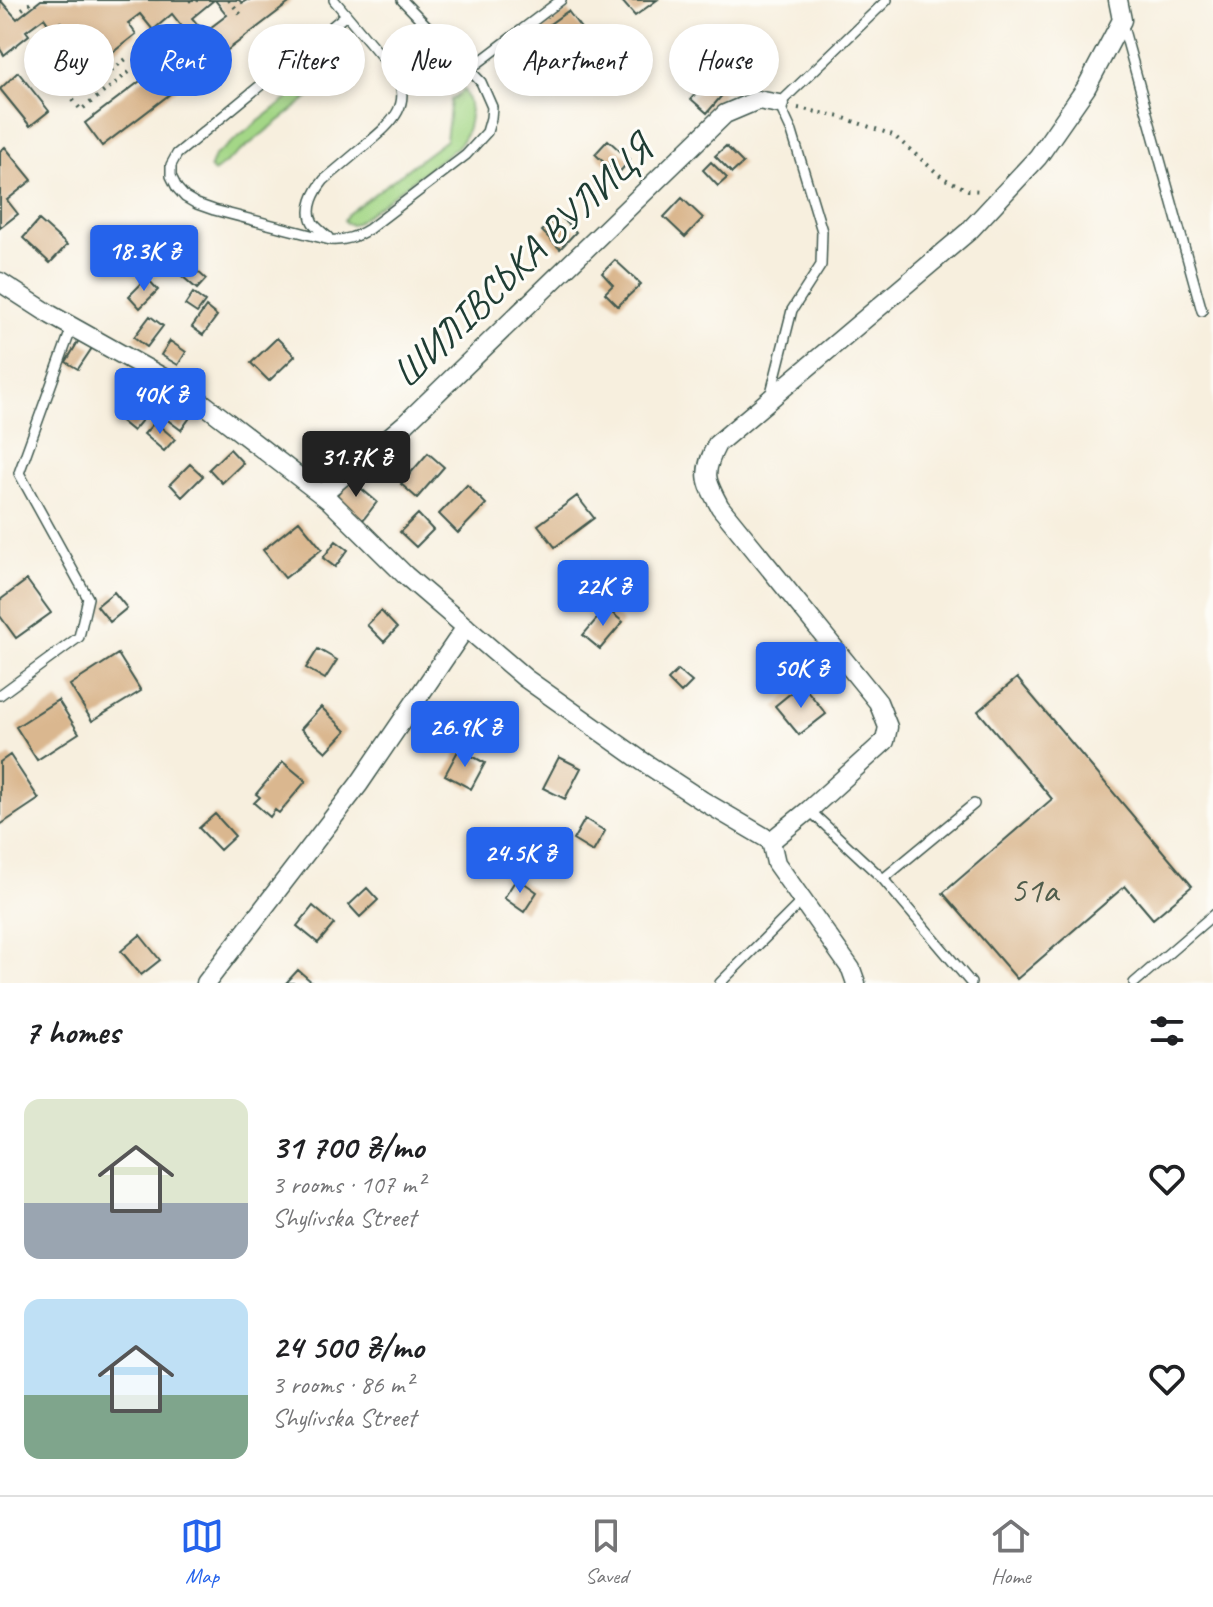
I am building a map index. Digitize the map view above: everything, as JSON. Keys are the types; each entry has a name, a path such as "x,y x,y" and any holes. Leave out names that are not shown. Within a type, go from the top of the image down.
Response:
{"street":[{"path":"771,841 885,741 888,727 878,702 720,507 707,483 708,460 717,444 969,231 1038,157 1086,88 1122,20 1118,0"},
{"name":"ШИЛІВСЬКА ВУЛИЦЯ","path":"322,494 406,423 725,114 758,100 779,104"},
{"path":"0,282 72,327 187,391 322,494 405,575 525,678 642,761 771,841 776,863 851,969 856,983"},
{"path":"206,983 359,784 466,627"}],"lane":[{"path":"330,240 314,224 310,213 317,189 388,126 401,105 402,92 400,80 393,70 334,0"},
{"path":"402,0 426,24"},
{"path":"478,63 561,0"},
{"path":"769,401 792,310 821,265 822,231 792,132 779,104 887,0"},
{"path":"346,15 177,154 171,165 171,176 185,197 214,210 330,240 352,238 369,229 466,155 487,132 492,107 478,78"},
{"path":"1122,20 1202,311"},
{"path":"0,695 79,637 88,598 19,473 72,327"},
{"path":"883,879 974,804"},
{"path":"809,810 883,879 971,983"},
{"path":"720,983 803,900"},
{"path":"1134,983 1213,915"}],"path":[{"path":"22,9 35,0"},
{"path":"190,0 193,3 197,0"},
{"path":"229,0 242,16"},
{"path":"114,68 126,59"},
{"path":"73,100 81,110 130,71"},
{"path":"779,104 841,117 893,135 943,178 968,190 1005,192"}],"green space":[{"path":"291,96 311,96 214,172 210,167 214,156"},
{"path":"456,96 466,96 469,105 470,120 457,147 356,223 346,223 344,220 349,213 446,140 451,100"}],"building":[{"path":"0,0 17,19 41,0 214,0 192,18 197,24 180,24 172,14 160,24 148,24 140,14 128,23 130,39 114,51 114,24 48,24 44,18 36,24 24,24 24,39 4,55 0,49"},
{"path":"215,0 239,0 242,3 247,0 293,0 262,24 248,24 248,34 232,47 232,24 215,24 227,15"},
{"path":"621,0 657,0 635,16"},
{"path":"568,11 578,24 550,24"},
{"path":"18,72 24,80 24,96 37,96 49,111 30,126 0,89"},
{"path":"130,89 130,96 167,96 102,146 85,123"},
{"path":"694,96 721,96 707,113 691,99"},
{"path":"608,140 630,160 617,175 595,154"},
{"path":"726,146 743,163 732,173 715,156"},
{"path":"5,147 32,180 7,200 18,214 0,228 0,151"},
{"path":"711,162 727,178 718,186 703,170"},
{"path":"682,198 703,218 685,237 664,217"},
{"path":"558,214 576,232 560,249 542,231"},
{"path":"39,220 67,245 50,263 23,238"},
{"path":"185,260 206,279 197,289 175,270"},
{"path":"615,260 641,284 618,306 605,293 613,285 602,273"},
{"path":"147,278 158,290 140,308 129,296"},
{"path":"193,293 205,302 197,313 185,305"},
{"path":"206,307 217,316 203,335 192,327"},
{"path":"150,316 163,326 147,347 134,337"},
{"path":"277,338 295,356 269,381 251,363"},
{"path":"79,340 92,348 78,369 66,362"},
{"path":"170,341 186,352 178,365 161,355"},
{"path":"144,374 157,382 145,400 132,392"},
{"path":"178,400 194,412 181,430 165,418"},
{"path":"126,405 143,419 133,431 116,417"},
{"path":"155,422 175,439 164,451 144,434"},
{"path":"230,449 243,463 222,483 209,469"},
{"path":"428,453 444,467 417,498 401,484"},
{"path":"190,464 203,476 182,497 170,484"},
{"path":"350,479 377,502 363,520 335,497"},
{"path":"467,485 486,504 458,533 439,514"},
{"path":"577,496 594,518 555,547 538,525"},
{"path":"418,514 433,530 416,547 400,532"},
{"path":"299,521 322,549 285,578 263,550"},
{"path":"336,541 348,550 335,567 323,558"},
{"path":"27,580 51,613 16,638 0,616 0,600"},
{"path":"114,592 127,608 110,622 97,606"},
{"path":"606,608 623,622 600,649 583,635"},
{"path":"381,611 397,628 384,642 367,625"},
{"path":"318,649 337,660 325,679 306,668"},
{"path":"118,654 141,691 92,721 70,685"},
{"path":"678,670 692,682 681,693 668,680"},
{"path":"1017,678 1192,886 1153,919 1125,886 1017,979 943,893 1052,799 978,711"},
{"path":"802,684 826,714 799,735 775,706"},
{"path":"58,700 79,733 37,760 16,727"},
{"path":"321,707 346,731 326,752 301,729"},
{"path":"462,708 481,717 471,737 452,727"},
{"path":"459,749 485,763 471,789 445,775"},
{"path":"10,755 39,799 0,825 0,762"},
{"path":"559,757 581,768 565,799 543,788"},
{"path":"283,762 306,781 279,813 275,810 270,817 254,803 260,797 256,794"},
{"path":"215,814 235,836 220,850 199,828"},
{"path":"585,819 605,831 593,852 573,840"},
{"path":"517,878 537,892 524,912 504,898"},
{"path":"367,888 378,900 360,917 349,905"},
{"path":"313,906 334,924 318,943 297,926"},
{"path":"140,935 160,960 141,975 121,951"},
{"path":"298,970 313,983 286,983"}]}
